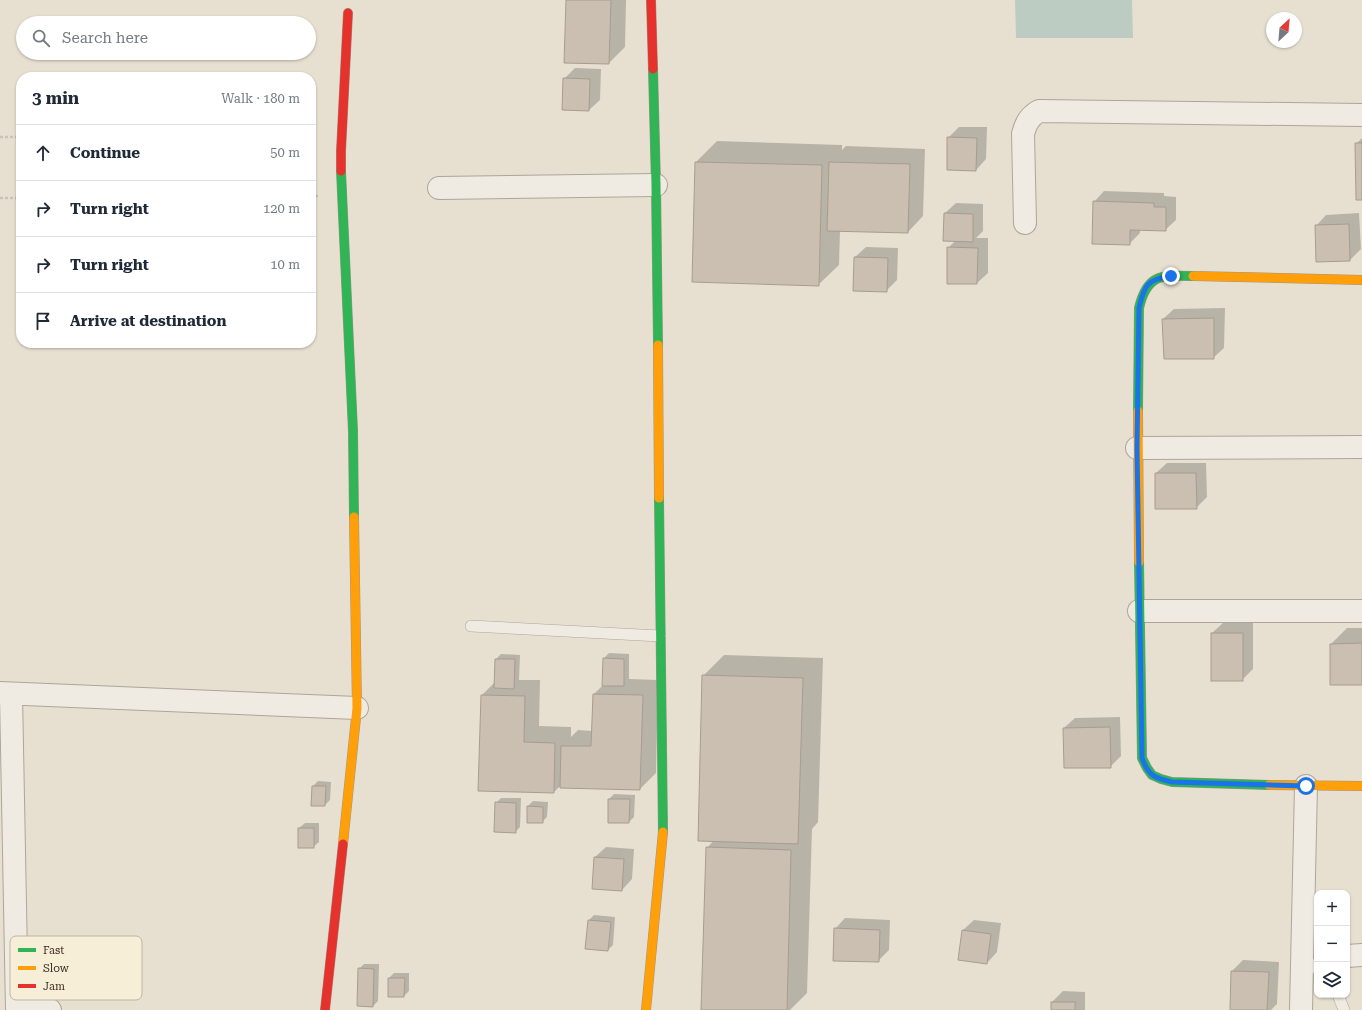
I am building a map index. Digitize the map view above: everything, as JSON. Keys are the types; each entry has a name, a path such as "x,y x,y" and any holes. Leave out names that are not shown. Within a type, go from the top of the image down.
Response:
{"street":[{"path":"646,1010 663,833 656,185 651,0"},
{"path":"325,1010 357,708 353,431 341,151 348,13"},
{"path":"1025,223 1023,134 1026,123 1032,115 1039,112 1362,114"},
{"path":"439,188 656,185"},
{"path":"1362,280 1171,276 1159,277 1149,283 1143,293 1139,308 1137,448 1142,758 1150,774 1160,779 1172,782 1362,786"},
{"path":"1137,448 1362,447"},
{"path":"1139,611 1362,611"},
{"path":"14,936 6,694 357,708"},
{"path":"1301,1010 1312,961 1306,786"},
{"path":"1350,956 1362,955"},
{"path":"17,1009 50,1010"}],"lane":[{"path":"471,626 660,636"},
{"path":"1339,998 1344,1010"}],"path":[{"path":"0,137 16,137"},
{"path":"0,198 16,198"}],"shaded area":[{"path":"1015,0 1132,0 1133,38 1016,38"}],"building":[{"path":"566,0 611,0 609,64 564,63"},
{"path":"563,78 590,79 589,111 562,110"},
{"path":"947,137 977,138 976,171 947,170"},
{"path":"1355,143 1362,143 1362,200 1356,200"},
{"path":"695,162 822,165 819,286 692,282"},
{"path":"829,162 910,164 908,233 827,231"},
{"path":"1093,201 1154,203 1154,207 1166,207 1166,231 1130,230 1130,245 1092,244"},
{"path":"944,213 973,214 973,242 943,241"},
{"path":"1349,224 1350,261 1316,262 1315,225"},
{"path":"947,247 978,248 977,284 947,284"},
{"path":"854,257 888,258 887,292 853,291"},
{"path":"1214,318 1214,359 1164,359 1162,319"},
{"path":"1155,473 1196,473 1197,509 1155,509"},
{"path":"1211,633 1243,633 1243,681 1211,681"},
{"path":"1362,643 1362,685 1330,685 1330,644"},
{"path":"603,658 624,659 624,686 602,686"},
{"path":"495,659 515,659 514,689 494,688"},
{"path":"702,675 803,678 798,844 698,841"},
{"path":"593,694 643,695 640,790 560,788 561,746 591,746"},
{"path":"481,695 525,696 524,742 555,743 554,793 478,791"},
{"path":"1110,727 1111,768 1064,768 1063,728"},
{"path":"312,786 326,786 325,806 311,806"},
{"path":"608,799 630,799 629,823 608,823"},
{"path":"495,802 516,803 516,833 494,832"},
{"path":"527,806 543,807 543,823 527,823"},
{"path":"298,828 314,828 314,848 298,848"},
{"path":"706,847 791,850 787,1010 701,1010"},
{"path":"594,857 624,859 622,891 592,889"},
{"path":"588,920 611,922 608,951 585,949"},
{"path":"834,928 880,930 879,962 833,961"},
{"path":"962,930 991,934 987,964 958,960"},
{"path":"358,968 374,969 373,1007 357,1006"},
{"path":"1231,971 1269,972 1267,1010 1230,1010"},
{"path":"388,978 405,978 404,997 388,997"},
{"path":"1051,1002 1075,1002 1075,1010 1051,1010"}],"traffic: fast":[{"path":"653,69 658,345"},
{"path":"341,171 353,431 354,517"},
{"path":"1138,411 1139,308 1142,297 1146,289 1157,279 1172,276 1193,276"},
{"path":"659,498 663,832"},
{"path":"1139,562 1142,758 1147,768 1152,775 1172,782 1269,785"}],"traffic: slow":[{"path":"1193,276 1362,280"},
{"path":"658,345 659,498"},
{"path":"1138,411 1139,562"},
{"path":"343,844 357,708 354,517"},
{"path":"1269,785 1362,786"},
{"path":"646,1010 663,832"}],"traffic: jam":[{"path":"651,0 653,69"},
{"path":"341,171 348,13"},
{"path":"325,1010 343,844"}],"route":[{"path":"1171,276 1159,277 1149,283 1143,293 1139,308 1137,448 1142,758 1150,774 1160,779 1172,782 1306,786"}]}
